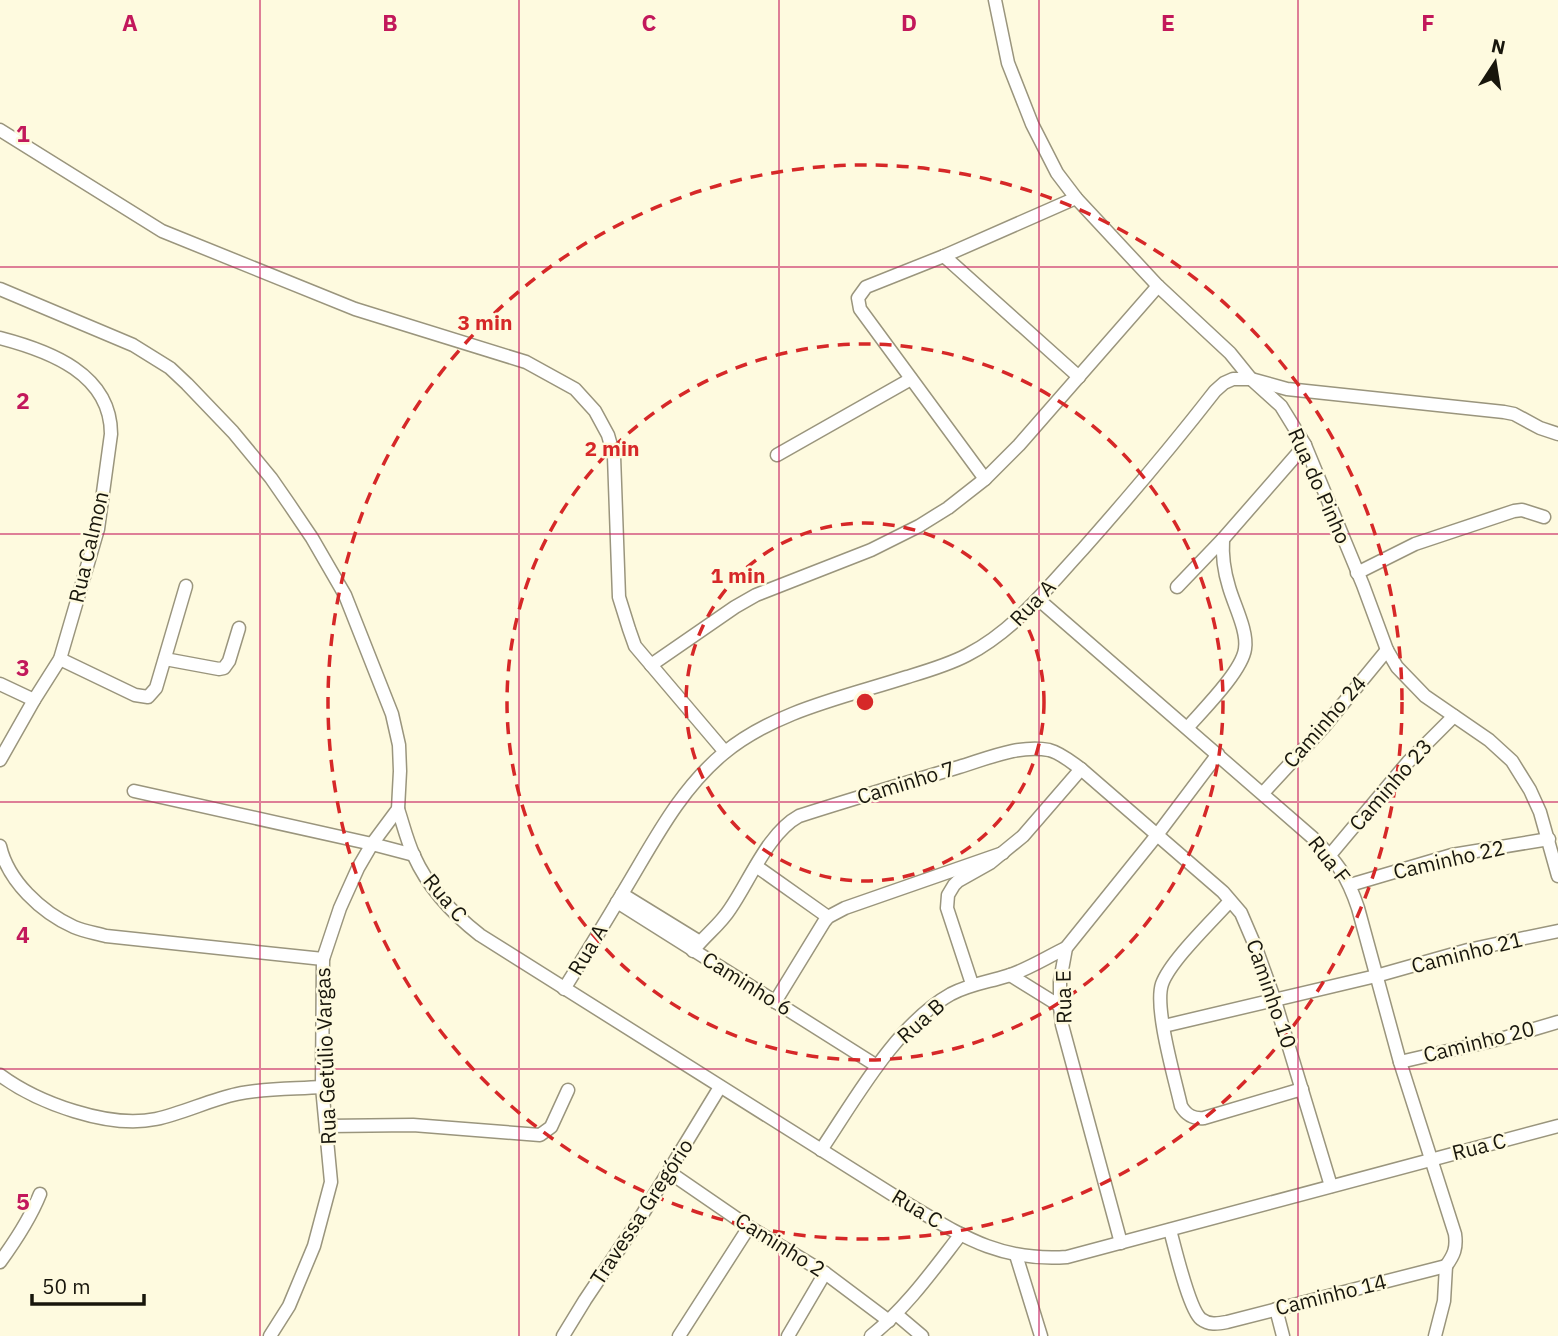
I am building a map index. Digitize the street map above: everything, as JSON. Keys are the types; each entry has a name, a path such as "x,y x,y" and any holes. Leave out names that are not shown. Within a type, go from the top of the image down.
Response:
{"street":[{"name":"Rua do Pinho","path":"995,0 1008,63 1032,124 1057,173 1076,198 1158,286 1230,353 1251,379 1281,407 1305,445 1387,650 1397,667 1437,705 1489,740 1512,761 1541,812 1558,876"},
{"path":"0,130 162,231 355,309 526,362 575,389 595,411 608,435 614,456 619,597 635,646 725,752"},
{"path":"985,479 860,309 858,298 866,287 1076,198"},
{"path":"944,256 1079,377"},
{"path":"651,665 756,595 871,550 948,508 985,479 1018,445 1158,286"},
{"path":"0,289 133,345 170,368 233,432 271,478 312,538 345,595 392,714 399,745 398,809"},
{"name":"Rua Calmon","path":"0,338 36,348 75,368 94,385 106,404 111,421 98,529 60,659 0,760"},
{"path":"777,455 911,379"},
{"name":"Rua A","path":"564,989 648,848 708,767 759,729 782,718 930,670 986,645 1038,599 1166,453 1215,391 1233,379 1251,379"},
{"path":"1251,379 1295,390 1504,412 1558,434"},
{"path":"1177,587 1305,445"},
{"path":"1357,573 1415,544 1514,511 1522,510 1544,517"},
{"path":"1188,727 1234,673 1245,651 1246,639 1222,556 1223,539"},
{"path":"60,659 135,695 148,697 156,688 186,586"},
{"name":"Rua F","path":"1038,599 1313,838 1330,855 1350,885 1400,1062 1455,1234 1455,1250 1446,1266 1444,1301 1435,1336"},
{"path":"165,659 224,668 229,661 239,628"},
{"name":"Caminho 24","path":"1263,793 1323,728 1387,650"},
{"path":"0,684 34,700"},
{"name":"Caminho 23","path":"1330,855 1408,762 1454,716"},
{"name":"Caminho 7","path":"696,946 721,921 756,866 783,828 792,820 1005,754 1028,749 1050,750 1059,754 1157,835"},
{"name":"Rua E","path":"1121,1243 1065,1034 1060,1006 1060,981 1066,948 1218,754"},
{"path":"972,984 947,908 948,895 958,881 990,863 1023,836 1080,769"},
{"path":"134,791 414,855"},
{"name":"Rua Getúlio Vargas","path":"270,1336 289,1306 314,1246 331,1182 322,1087 323,959 340,908 358,868 398,809"},
{"name":"Rua C","path":"398,809 414,855 425,876 460,919 497,946 821,1150 961,1234 1016,1255 1044,1259 1067,1257 1558,1126"},
{"name":"Caminho 10","path":"1157,835 1223,892 1241,913 1249,929 1275,1001 1331,1185"},
{"name":"Caminho 22","path":"1350,885 1452,855 1549,839"},
{"path":"0,846 2,856 15,880 54,915 75,927 106,936 323,959"},
{"path":"775,1002 828,917 845,908 1003,853"},
{"path":"756,866 828,917"},
{"name":"Caminho 6","path":"620,898 696,946 775,1002 877,1066"},
{"path":"1230,901 1166,976 1159,997 1181,1106 1190,1116 1196,1119 1204,1118 1302,1089"},
{"name":"Caminho 21","path":"1164,1026 1376,976 1468,950 1558,931"},
{"name":"Rua B","path":"821,1150 877,1066 922,1014 972,984 1010,975 1066,948"},
{"path":"1010,975 1060,1006"},
{"name":"Caminho 20","path":"1400,1062 1504,1038 1558,1022"},
{"path":"0,1075 45,1099 106,1120 152,1120 235,1094 258,1090 322,1087"},
{"name":"Travessa Gregório","path":"563,1336 669,1172 720,1087"},
{"path":"327,1126 413,1125 540,1135 551,1127 568,1090"},
{"name":"Caminho 2","path":"669,1172 749,1227 922,1336"},
{"path":"0,1262 30,1218 40,1194"},
{"path":"679,1336 749,1227"},
{"name":"Caminho 14","path":"1170,1230 1193,1308 1202,1320 1209,1324 1446,1266"},
{"path":"871,1336 914,1294 961,1234"},
{"path":"1016,1255 1041,1336"},
{"path":"788,1336 825,1273"},
{"path":"1276,1309 1283,1336"}]}
